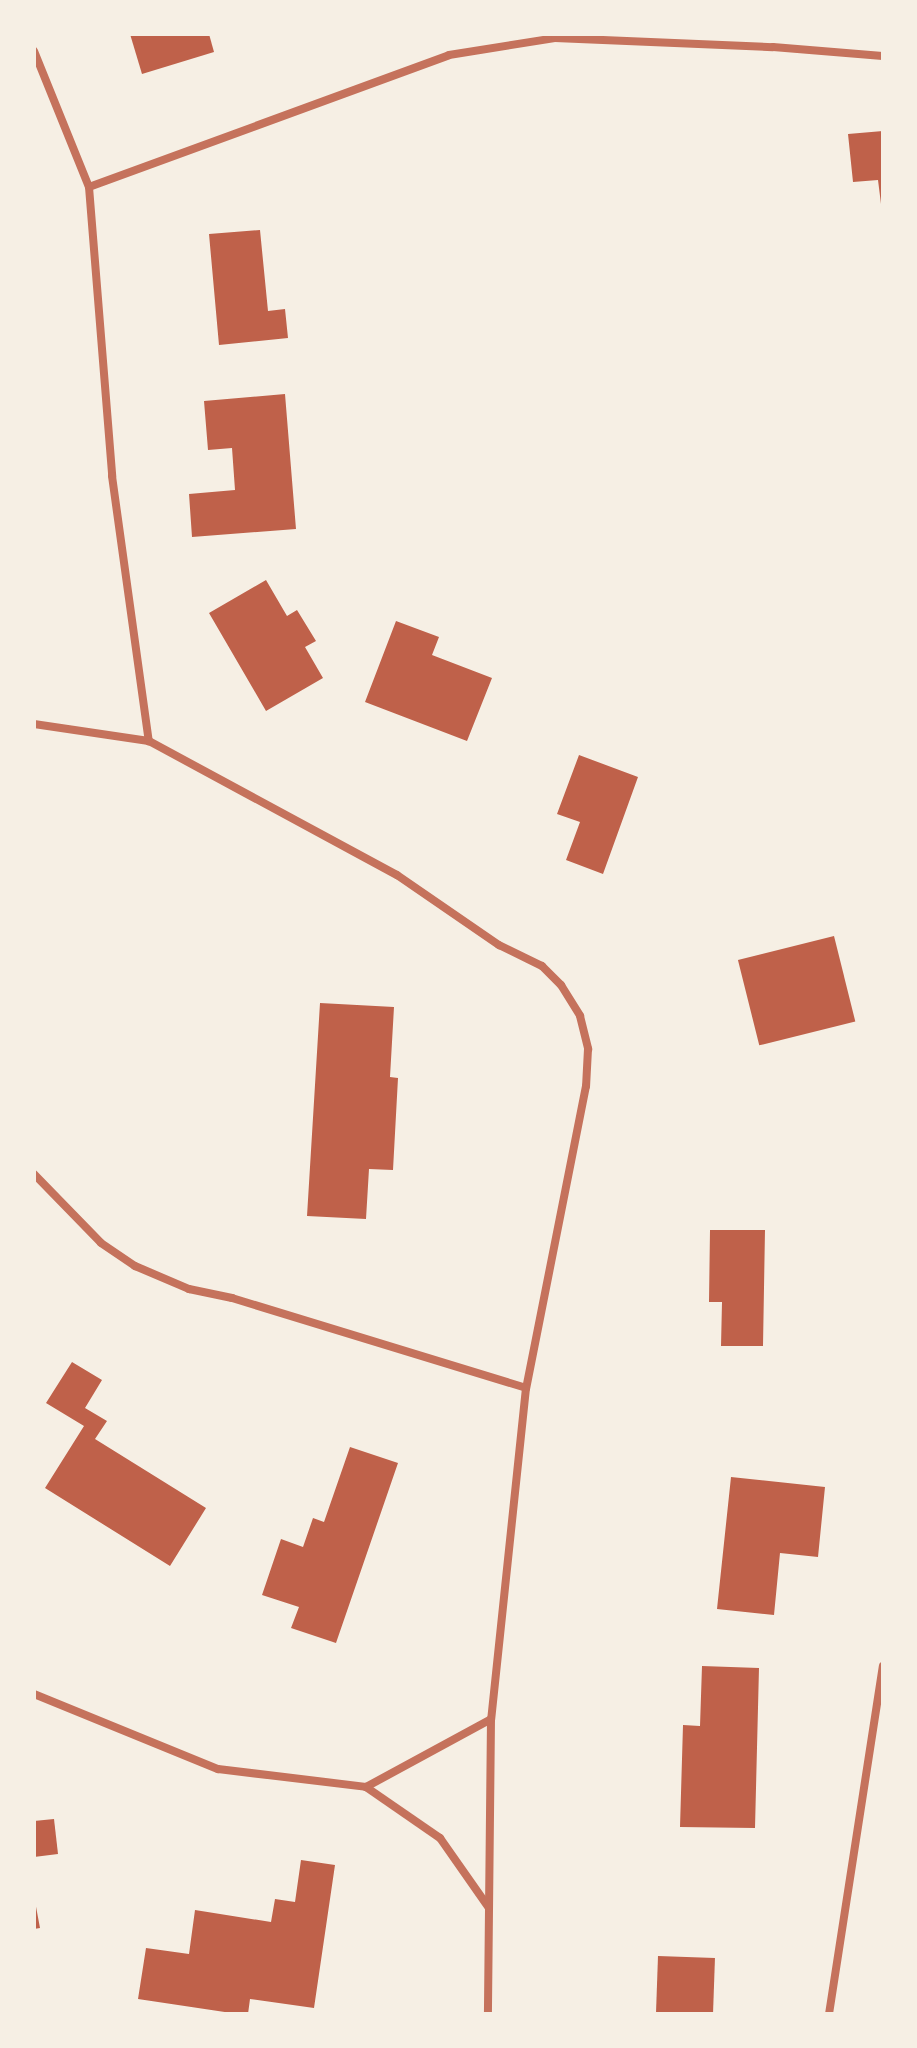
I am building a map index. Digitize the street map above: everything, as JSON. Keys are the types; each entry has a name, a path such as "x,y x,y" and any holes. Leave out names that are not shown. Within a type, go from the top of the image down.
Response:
{"street":[{"path":"89,187 449,55 555,38 773,47 883,56"},
{"path":"34,51 89,187 112,476 149,741"},
{"path":"34,724 149,741 397,875 499,945 542,966 561,985 580,1016 588,1049 586,1086 526,1388 491,1719 488,2014"},
{"path":"34,1174 101,1243 135,1266 189,1289 232,1298 526,1388"},
{"path":"829,2014 883,1666"},
{"path":"34,1694 218,1769 366,1787 440,1838 489,1908"},
{"path":"366,1787 491,1719"}],"building":[{"path":"130,34 209,34 214,52 142,74"},
{"path":"883,131 881,204 878,180 853,182 848,134"},
{"path":"260,230 268,311 285,309 288,338 219,345 209,234"},
{"path":"285,394 296,529 192,537 189,494 235,490 232,448 208,450 204,401"},
{"path":"266,580 287,616 297,610 316,641 305,647 323,678 266,711 209,613"},
{"path":"396,621 439,637 432,655 492,678 467,741 365,702"},
{"path":"579,755 638,777 603,874 566,860 580,822 557,814"},
{"path":"834,936 855,1021 759,1045 738,960"},
{"path":"320,1003 394,1007 390,1077 398,1078 393,1170 369,1169 366,1219 307,1216"},
{"path":"710,1230 765,1230 763,1346 721,1346 722,1302 709,1302"},
{"path":"72,1362 102,1380 85,1408 107,1421 95,1439 206,1508 170,1566 45,1488 84,1426 46,1403"},
{"path":"350,1447 398,1463 336,1643 291,1628 299,1607 262,1595 281,1539 303,1547 313,1518 324,1522"},
{"path":"731,1477 825,1487 818,1557 780,1553 774,1615 717,1609"},
{"path":"702,1666 759,1668 755,1828 680,1827 683,1725 700,1726"},
{"path":"54,1819 58,1854 34,1857 34,1821"},
{"path":"301,1860 335,1865 314,2008 250,1999 248,2014 238,2014 138,1999 146,1948 189,1954 195,1910 271,1922 275,1899 295,1902"},
{"path":"34,1896 40,1928 34,1929"},
{"path":"658,1956 715,1958 713,2014 656,2012"}]}
